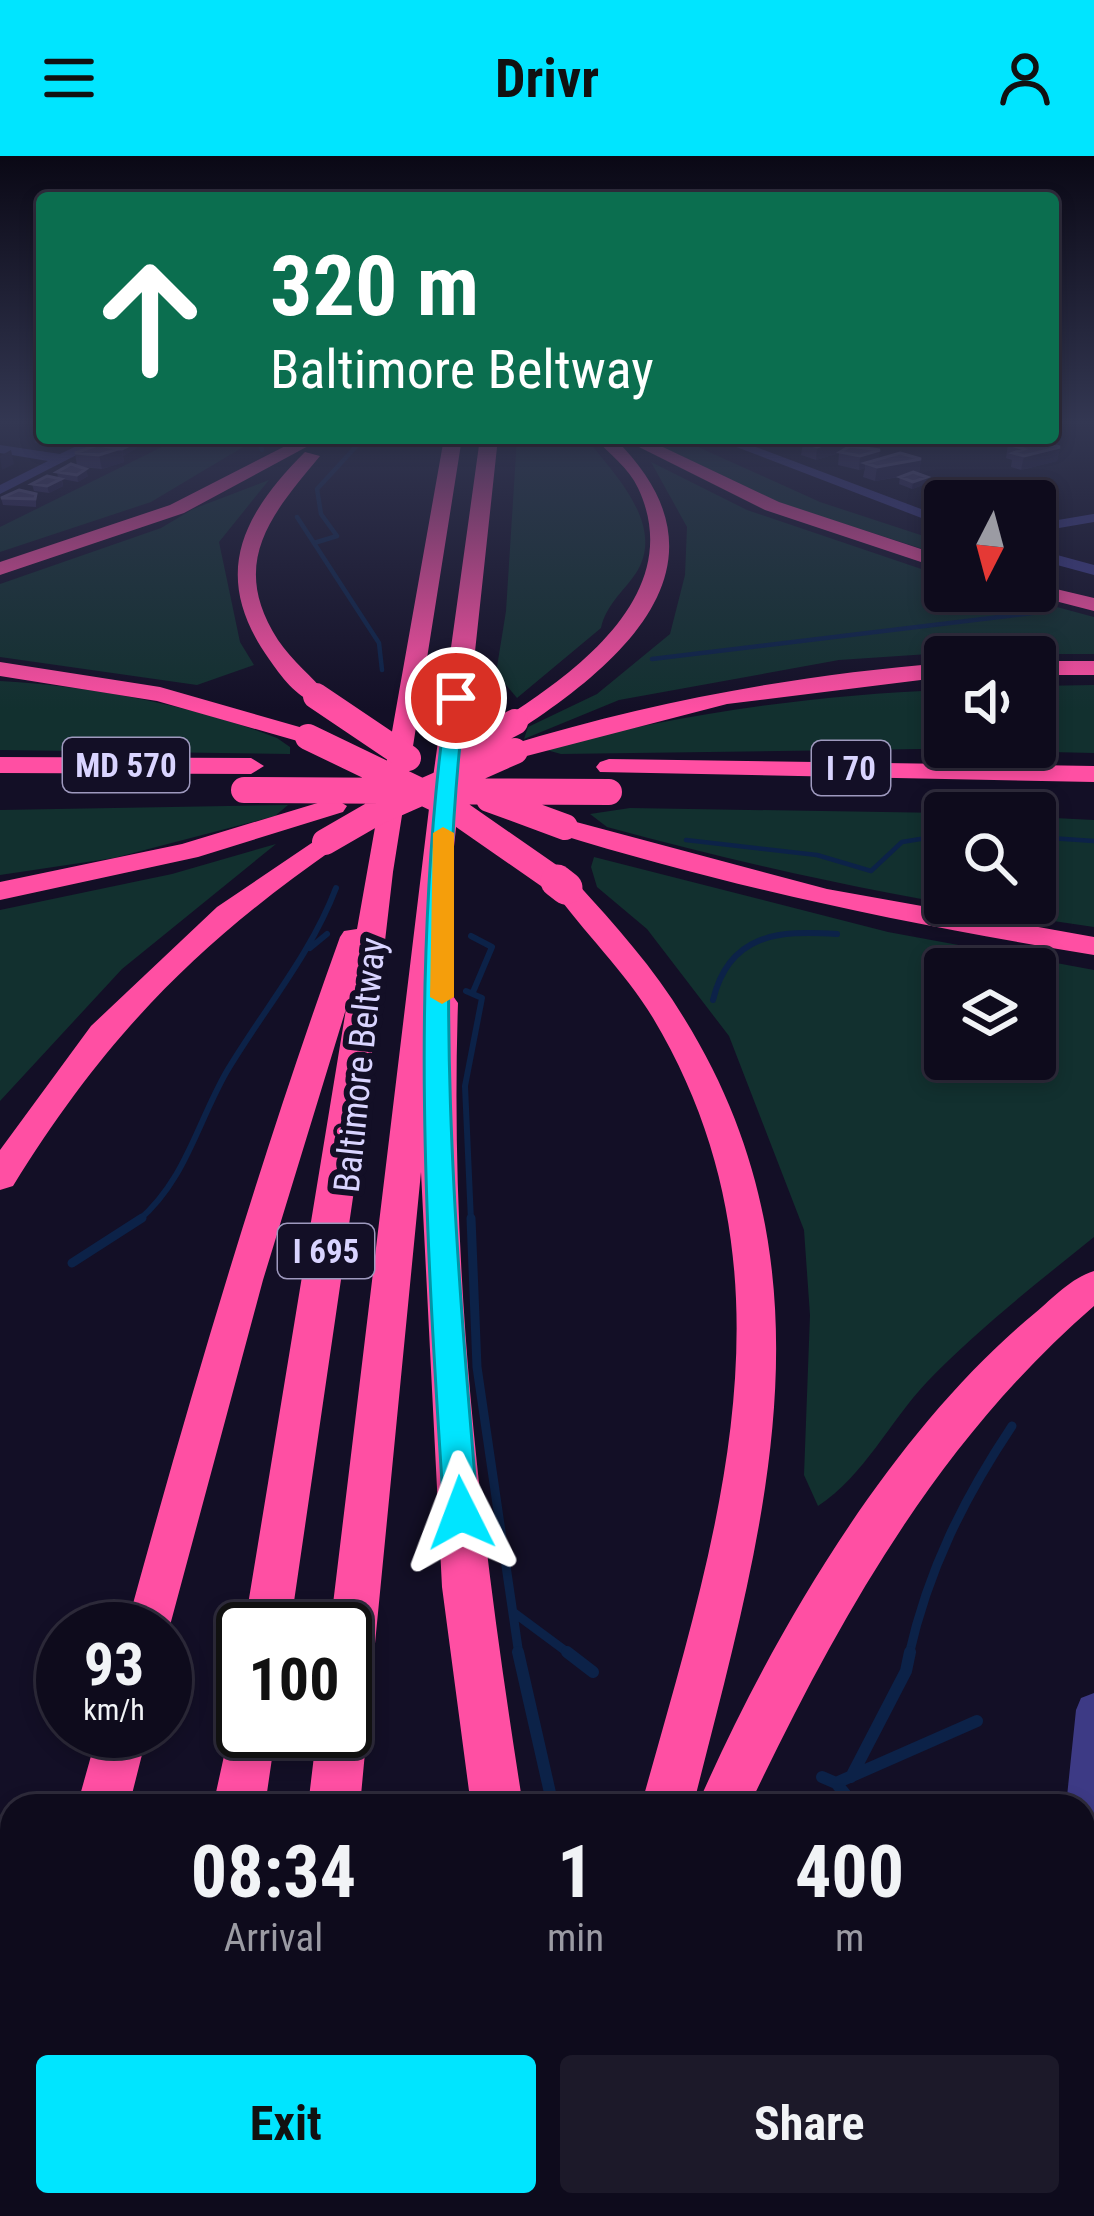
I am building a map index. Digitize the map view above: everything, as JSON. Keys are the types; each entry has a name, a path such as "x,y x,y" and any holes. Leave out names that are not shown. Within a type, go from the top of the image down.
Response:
{"highway":[{"path":"0,569 148,518"},
{"path":"259,518 244,572 246,594 270,646 288,672 316,696 435,774 565,827 650,855 797,891 1094,946"},
{"name":"Baltimore Beltway","path":"271,1602 346,1122 379,872 439,518"},
{"name":"Baltimore Beltway","path":"356,1602 444,792 479,518"},
{"path":"0,891 188,851 334,806 514,722 608,651 645,602 661,552 658,518"},
{"path":"808,518 924,557"},
{"path":"1056,595 1094,604"},
{"path":"1056,668 1094,668"},
{"path":"0,669 160,694 308,737 420,785 497,834 566,888 614,937 685,1041 720,1113 742,1188 754,1266 758,1352 748,1478 671,1794"},
{"path":"0,1178 61,1080 144,982 264,883 325,842 417,792 515,751 640,714 744,691 924,672"},
{"name":"MD 570","path":"0,765 248,778"},
{"name":"I 70","path":"248,778 609,780 1094,774"},
{"name":"MD 570","path":"0,789 248,778"},
{"name":"I 70","path":"609,780 1094,799"},
{"path":"444,792 436,1119 440,1233 465,1586 495,1794"},
{"path":"156,1602 212,1387 293,1110 379,872"},
{"path":"729,1794 823,1610 881,1519 963,1412 1011,1360 1094,1285"},
{"path":"106,1794 116,1758"},
{"path":"241,1794 247,1758"},
{"path":"335,1794 339,1758"}],"street":[{"path":"1056,560 1094,570"},
{"path":"1086,1794 1094,1710"}],"lane":[{"path":"1056,524 1093,518"}],"green space":[{"path":"18,518 102,518 0,552 0,527"},
{"path":"178,518 238,518 219,542 240,642 254,665 197,685 0,657 0,584"},
{"path":"512,518 641,518 644,555 601,628 517,698 496,673 506,611"},
{"path":"682,518 771,518 924,570 924,612 1056,612 1056,607 1094,617 1094,654 1056,654 1056,636 924,636 924,654 839,660 619,700 524,739 528,727 597,694 670,634 685,575 687,527"},
{"path":"826,518 869,518 924,536 924,549"},
{"path":"0,681 70,687 176,707 277,738 290,747 290,754 0,750"},
{"path":"1094,685 1094,753 1056,752 1056,686"},
{"path":"924,691 924,749 561,754 543,749 642,726 844,697"},
{"path":"288,805 275,816 114,858 0,875 0,810"},
{"path":"630,808 924,813 924,900 667,843 607,827 590,814"},
{"path":"1056,818 1094,820 1094,927 1056,921"},
{"path":"276,844 122,969 0,1101 0,910 172,874"},
{"path":"594,857 888,932 975,948 924,948 924,1080 1056,1080 1056,963 1094,970 1094,1237 946,1362 850,1479 818,1506 804,1475 810,1315 804,1230 729,1036 647,929 597,887 591,867"}],"waterway":[{"path":"298,518 379,643 382,670"},
{"path":"314,543 337,536 324,518"},
{"path":"652,659 1040,612"},
{"path":"686,840 817,855 871,871 902,842 924,838"},
{"path":"1056,838 1094,841"},
{"path":"139,1220 168,1188 227,1071 300,959 336,888"},
{"path":"713,1000 731,961 759,941 795,933 837,934"},
{"path":"310,948 327,934"},
{"path":"471,936 492,947 473,992"},
{"path":"466,991 482,998 465,1086 471,1221"},
{"path":"471,1218 477,1367 519,1655"},
{"path":"72,1263 139,1220"},
{"path":"909,1655 926,1593 950,1536 1012,1426"},
{"path":"513,1612 568,1653"},
{"path":"518,1652 550,1794"},
{"path":"851,1776 906,1671 910,1652"},
{"path":"568,1653 593,1672"},
{"path":"851,1776 977,1721"},
{"path":"836,1783 851,1776"},
{"path":"822,1777 836,1783"},
{"path":"836,1783 845,1794"}],"slow traffic":[{"path":"442,997 443,833"}],"route":[{"path":"456,698 444,792 442,1030 436,1119 461,1513"}]}
